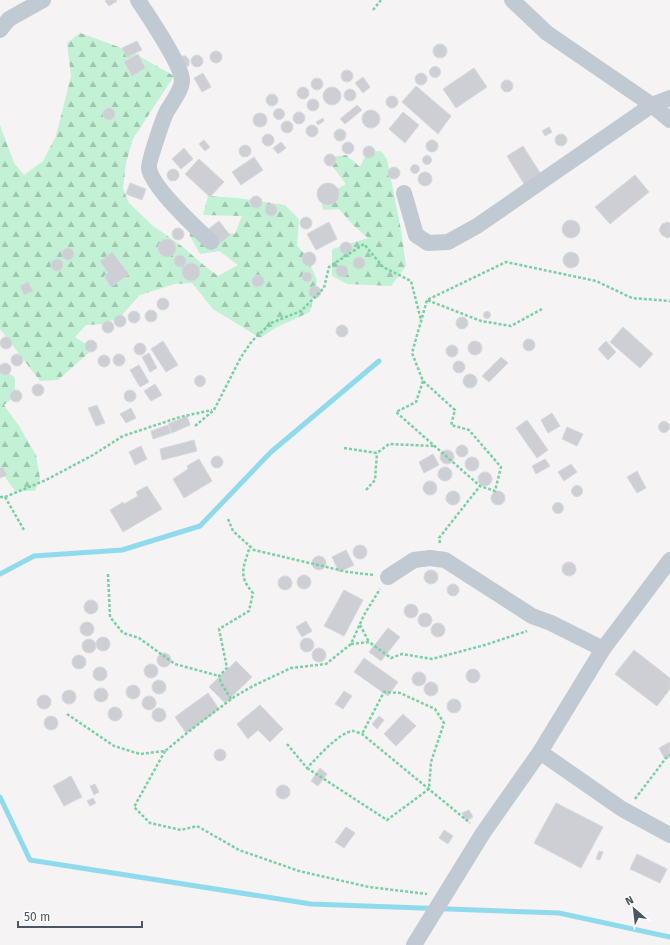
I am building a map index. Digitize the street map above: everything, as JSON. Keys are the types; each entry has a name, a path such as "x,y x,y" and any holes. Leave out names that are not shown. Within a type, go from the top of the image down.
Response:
{"street":[{"path":"0,30 10,19 44,0"},
{"path":"138,0 176,62 182,79 181,86 166,113 148,167 152,176 167,198 211,242"},
{"path":"512,0 547,33 670,120"},
{"path":"404,193 416,235 428,243 448,242 477,226 652,106 670,98"},
{"path":"388,577 414,560 430,558 445,560 532,616 551,623 603,649"},
{"path":"414,945 483,833 540,752 603,649 670,560"},
{"path":"540,752 627,811 670,835"}],"path":[{"path":"373,10 381,0"},
{"path":"195,426 214,410 241,357 252,341 271,324 301,311 324,288 329,267 364,244 382,267 410,281 421,321"},
{"path":"422,381 416,402 396,412 480,486 495,491 501,467 469,430 451,425 455,410 422,381 412,353 427,300 506,262 596,281 632,298 670,302"},
{"path":"427,300 481,321 511,326 542,309"},
{"path":"0,497 5,497 60,473 123,436 180,417 214,410"},
{"path":"344,448 377,453 389,444 435,446"},
{"path":"366,490 375,480 377,453"},
{"path":"445,560 439,538 480,486"},
{"path":"5,497 24,530"},
{"path":"228,519 234,531 254,550 348,572 388,577 364,615 351,644 326,664 291,668 253,686 231,700 166,751 134,807 150,823 181,830 197,826 239,850 299,871 369,887 444,896"},
{"path":"219,676 227,668 219,629 249,610 253,593 246,585 242,573 250,546"},
{"path":"108,574 110,617 123,633 138,638 175,664 219,676"},
{"path":"360,624 368,642 391,658 402,654 432,659 485,645 551,623"},
{"path":"351,644 368,642"},
{"path":"219,676 221,683 231,700"},
{"path":"287,744 307,768 386,820 428,789 432,762 444,723 435,710 400,693 384,692 362,734"},
{"path":"67,714 114,746 140,754 166,751"},
{"path":"307,768 329,745 344,735 352,731 362,734 483,833"},
{"path":"627,811 666,758 670,755"}],"green space":[{"path":"80,33 130,51 174,76 133,139 126,163 123,189 129,203 152,225 183,247 218,276 238,265 219,251 200,254 189,234 205,230 235,234 242,216 203,215 208,196 237,198 285,205 299,219 297,246 306,255 317,280 310,312 275,328 260,338 213,309 192,283 175,284 140,295 120,317 103,324 86,325 75,337 93,349 58,380 40,381 0,329 0,125 14,163 24,175 43,161 56,136 71,76 67,43"},
{"path":"381,151 387,159 401,230 406,266 391,286 347,284 332,276 332,249 368,238 354,226 339,209 323,210 321,197 346,184 326,158 346,155 360,167 367,152"},
{"path":"1,367 15,378 15,396 4,405 19,426 36,455 40,479 35,491 15,491 0,470"}],"building":[{"path":"105,1 117,1 109,6"},
{"path":"137,41 142,50 127,57 122,48"},
{"path":"437,44 443,44 447,48 447,54 443,58 437,58 433,54 433,48"},
{"path":"214,51 218,51 222,57 218,63 214,63 210,59 210,55"},
{"path":"138,54 145,68 132,76 124,62"},
{"path":"195,55 199,55 203,61 199,67 195,67 191,63 191,59"},
{"path":"180,56 186,56 189,60 189,65 184,69"},
{"path":"433,67 437,67 439,68 439,76 433,77 430,74 430,70"},
{"path":"474,68 487,87 456,108 443,89"},
{"path":"345,70 349,70 353,76 349,82 345,82 341,78 341,74"},
{"path":"203,73 211,87 202,92 194,78"},
{"path":"419,73 423,73 427,79 423,85 419,85 415,81 415,77"},
{"path":"363,77 370,87 363,93 355,83"},
{"path":"315,78 319,78 323,84 319,90 315,90 311,86 311,82"},
{"path":"507,80 511,82 513,86 511,90 507,92 503,90 501,86 503,82"},
{"path":"416,86 451,116 438,134 402,102"},
{"path":"301,87 305,87 309,93 305,99 301,99 297,95 297,91"},
{"path":"332,87 338,90 341,96 338,102 332,105 326,102 323,96 326,90"},
{"path":"348,89 352,89 356,95 352,101 348,101 344,97 344,93"},
{"path":"270,94 274,94 278,100 274,106 270,106 266,102 266,98"},
{"path":"394,96 397,97 397,107 390,108 387,107 386,100 387,97"},
{"path":"311,99 315,99 319,105 315,111 311,111 307,107 307,103"},
{"path":"357,105 362,110 345,124 340,119"},
{"path":"109,108 113,110 115,114 113,118 109,120 105,118 103,114 105,110"},
{"path":"277,109 281,109 283,110 283,118 277,119 274,116 274,112"},
{"path":"371,110 377,113 380,119 377,125 371,128 365,125 362,119 365,113"},
{"path":"297,112 301,112 305,118 301,124 297,124 293,120 293,116"},
{"path":"403,112 419,125 405,143 389,129"},
{"path":"260,113 265,115 267,120 265,125 260,127 255,125 253,120 255,115"},
{"path":"323,118 324,121 318,125 316,122"},
{"path":"285,121 289,121 293,127 289,133 285,133 281,129 281,125"},
{"path":"312,125 316,127 318,131 316,135 312,137 308,135 306,131 308,127"},
{"path":"549,127 552,132 545,136 542,131"},
{"path":"342,129 345,130 345,140 338,141 335,140 334,133 335,130"},
{"path":"266,134 270,134 274,140 270,146 266,146 262,142 262,138"},
{"path":"561,134 565,136 567,140 565,144 561,146 557,144 555,140 557,136"},
{"path":"204,140 210,147 205,151 199,144"},
{"path":"432,140 436,142 438,146 436,150 432,152 428,150 426,146 428,142"},
{"path":"281,142 286,148 278,154 273,148"},
{"path":"346,142 350,142 354,148 350,154 346,154 342,150 342,146"},
{"path":"247,145 250,146 250,156 243,157 240,156 239,149 240,146"},
{"path":"371,146 374,147 374,157 367,158 364,157 363,150 364,147"},
{"path":"523,146 544,179 527,189 507,156"},
{"path":"184,148 193,159 181,169 172,159"},
{"path":"332,154 335,155 335,165 328,166 325,165 324,158 325,155"},
{"path":"427,155 432,160 427,165 422,160"},
{"path":"254,157 263,170 241,185 232,172"},
{"path":"199,159 224,182 210,197 185,174"},
{"path":"415,164 420,169 415,174 410,169"},
{"path":"396,167 399,168 399,178 392,179 389,178 388,171 389,168"},
{"path":"175,169 178,170 178,180 171,181 168,180 167,173 168,170"},
{"path":"425,172 430,174 432,179 430,184 425,186 420,184 418,179 420,174"},
{"path":"635,175 649,192 610,224 595,207"},
{"path":"130,183 146,189 142,200 126,194"},
{"path":"328,183 336,186 339,194 336,202 328,205 320,202 317,194 320,186"},
{"path":"258,196 261,197 261,207 254,208 251,207 250,200 251,197"},
{"path":"269,204 273,204 277,210 273,216 269,216 265,212 265,208"},
{"path":"304,217 308,217 312,223 308,229 304,229 300,225 300,221"},
{"path":"571,220 577,223 580,229 577,235 571,238 565,235 562,229 565,223"},
{"path":"219,221 230,235 213,249 202,234"},
{"path":"329,222 337,239 316,250 307,234"},
{"path":"668,222 670,223 670,237 667,238 662,235 659,230 662,224"},
{"path":"180,228 183,229 183,239 176,240 173,239 172,232 173,229"},
{"path":"167,239 173,242 176,248 173,254 167,257 161,254 158,248 161,242"},
{"path":"344,242 348,242 352,248 348,254 344,254 340,250 340,246"},
{"path":"66,248 70,248 74,254 70,260 66,260 62,256 62,252"},
{"path":"112,252 129,274 111,287 104,276 108,273 100,261"},
{"path":"306,252 312,252 316,256 316,262 312,266 306,266 302,262 302,256"},
{"path":"571,252 578,257 579,260 574,267 571,268 564,263 563,260 568,253"},
{"path":"178,255 182,255 186,261 182,267 178,267 174,263 174,259"},
{"path":"359,257 363,259 365,263 363,267 359,269 355,267 353,263 355,259"},
{"path":"55,259 59,259 63,265 59,271 55,271 51,267 51,263"},
{"path":"191,263 197,266 200,272 197,278 191,281 185,278 182,272 185,266"},
{"path":"340,265 344,265 348,271 344,277 340,277 336,273 336,269"},
{"path":"305,272 309,272 311,273 311,281 305,282 302,279 302,275"},
{"path":"256,275 260,275 264,281 260,287 256,287 252,283 252,279"},
{"path":"28,282 33,291 24,295 20,286"},
{"path":"313,286 317,286 321,292 317,298 313,298 309,294 309,290"},
{"path":"161,298 165,298 169,304 165,310 161,310 157,306 157,302"},
{"path":"149,310 153,310 157,316 153,322 149,322 145,318 145,314"},
{"path":"132,311 136,311 140,317 136,323 132,323 128,319 128,315"},
{"path":"487,312 490,315 487,318 484,315"},
{"path":"118,315 122,315 126,321 122,327 118,327 114,323 114,319"},
{"path":"464,317 467,318 467,328 460,329 457,328 456,321 457,318"},
{"path":"106,321 110,321 114,327 110,333 106,333 102,329 102,325"},
{"path":"344,325 347,326 347,336 340,337 337,336 336,329 337,326"},
{"path":"623,327 653,354 640,368 610,342"},
{"path":"6,337 10,339 12,343 10,347 6,349 2,347 0,343 2,339"},
{"path":"527,339 531,339 535,345 531,351 527,351 523,347 523,343"},
{"path":"89,340 93,340 97,346 93,352 89,352 85,348 85,344"},
{"path":"163,341 178,365 166,372 151,349"},
{"path":"475,341 480,343 482,348 480,353 475,355 470,353 468,348 470,343"},
{"path":"606,341 616,352 608,360 598,349"},
{"path":"138,343 142,343 146,349 142,355 138,355 134,351 134,347"},
{"path":"450,345 454,345 458,351 454,357 450,357 446,353 446,349"},
{"path":"149,353 157,368 150,372 142,357"},
{"path":"17,354 21,356 23,360 21,364 17,366 13,364 11,360 13,356"},
{"path":"117,354 121,354 125,360 121,366 117,366 113,362 113,358"},
{"path":"102,355 106,355 110,361 106,367 102,367 98,363 98,359"},
{"path":"501,357 508,363 489,382 482,376"},
{"path":"457,361 461,361 465,367 461,373 457,373 453,369 453,365"},
{"path":"5,363 9,365 11,369 9,373 5,375 1,373 -1,369 1,365"},
{"path":"139,365 149,382 140,387 130,370"},
{"path":"470,374 475,376 477,381 475,386 470,388 465,386 463,381 465,376"},
{"path":"198,376 202,376 204,377 204,385 198,386 195,383 195,379"},
{"path":"36,384 40,384 44,390 40,396 36,396 32,392 32,388"},
{"path":"155,384 162,395 151,401 144,391"},
{"path":"14,390 18,390 22,396 18,402 14,402 10,398 10,394"},
{"path":"128,390 132,390 136,396 132,402 128,402 124,398 124,394"},
{"path":"97,405 105,423 96,426 88,408"},
{"path":"131,408 136,418 126,423 120,414"},
{"path":"552,413 560,426 548,433 541,420"},
{"path":"187,416 190,425 172,433 168,424"},
{"path":"527,420 548,450 537,458 516,428"},
{"path":"664,421 668,423 670,427 668,431 664,433 660,431 658,427 660,423"},
{"path":"168,425 171,433 153,439 151,431"},
{"path":"567,427 583,434 577,446 562,439"},
{"path":"194,440 197,451 162,460 160,449"},
{"path":"460,445 464,445 468,451 464,457 460,457 456,453 456,449"},
{"path":"141,446 147,459 135,465 129,452"},
{"path":"447,450 452,452 454,457 452,462 447,464 442,462 440,457 442,452"},
{"path":"433,454 439,465 424,473 419,462"},
{"path":"215,456 219,456 223,462 219,468 215,468 211,464 211,460"},
{"path":"472,457 477,459 479,464 477,469 472,471 467,469 465,464 467,459"},
{"path":"199,459 212,481 184,498 173,479 188,469 187,466"},
{"path":"545,459 550,466 536,474 532,466"},
{"path":"571,464 577,472 564,481 558,472"},
{"path":"2,467 7,475 0,478 0,468"},
{"path":"445,467 450,469 452,474 450,479 445,481 440,479 438,474 440,469"},
{"path":"637,471 646,488 637,493 627,477"},
{"path":"485,472 490,474 492,479 490,484 485,486 480,484 478,479 480,474"},
{"path":"430,481 435,483 437,488 435,493 430,495 425,493 423,488 425,483"},
{"path":"147,486 162,509 123,532 110,510 123,502 124,504 138,496 136,492"},
{"path":"575,486 579,486 581,487 581,495 575,496 572,493 572,489"},
{"path":"453,491 458,493 460,498 458,503 453,505 448,503 446,498 448,493"},
{"path":"498,491 503,493 505,498 503,503 498,505 493,503 491,498 493,493"},
{"path":"556,503 560,503 562,504 562,512 556,513 553,510 553,506"},
{"path":"360,545 365,547 367,552 365,557 360,559 355,557 353,552 355,547"},
{"path":"346,550 354,565 339,572 332,557"},
{"path":"319,556 324,558 326,563 324,568 319,570 314,568 312,563 314,558"},
{"path":"569,562 574,564 576,569 574,574 569,576 564,574 562,569 564,564"},
{"path":"431,570 436,572 438,577 436,582 431,584 426,582 424,577 426,572"},
{"path":"304,575 309,577 311,582 309,587 304,589 299,587 297,582 299,577"},
{"path":"285,576 290,578 292,583 290,588 285,590 280,588 278,583 280,578"},
{"path":"451,584 455,584 459,590 455,596 451,596 447,592 447,588"},
{"path":"344,590 363,600 344,636 324,626"},
{"path":"91,600 96,602 98,607 96,612 91,614 86,612 84,607 86,602"},
{"path":"411,604 416,606 418,611 416,616 411,618 406,616 404,611 406,606"},
{"path":"425,613 430,615 432,620 430,625 425,627 420,625 418,620 420,615"},
{"path":"306,621 312,631 302,637 296,627"},
{"path":"87,622 92,624 94,629 92,634 87,636 82,634 80,629 82,624"},
{"path":"438,623 443,625 445,630 443,635 438,637 433,635 431,630 433,625"},
{"path":"388,628 400,637 381,661 369,652"},
{"path":"103,637 108,639 110,644 108,649 103,651 98,649 96,644 98,639"},
{"path":"307,638 312,640 314,645 312,650 307,652 302,650 300,645 302,640"},
{"path":"89,639 94,641 96,646 94,651 89,653 84,651 82,646 84,641"},
{"path":"319,648 324,650 326,655 324,660 319,662 314,660 312,655 314,650"},
{"path":"634,650 670,678 670,689 657,706 615,674"},
{"path":"164,653 169,655 171,660 169,665 164,667 159,665 157,660 159,655"},
{"path":"79,655 84,657 86,662 84,667 79,669 74,667 72,662 74,657"},
{"path":"364,658 398,682 388,696 354,672"},
{"path":"236,661 252,677 225,703 209,687"},
{"path":"151,664 156,666 158,671 156,676 151,678 146,676 144,671 146,666"},
{"path":"100,667 105,669 107,674 105,679 100,681 95,679 93,674 95,669"},
{"path":"473,669 478,671 480,676 478,681 473,683 468,681 466,676 468,671"},
{"path":"419,672 424,674 426,679 424,684 419,686 414,684 412,679 414,674"},
{"path":"159,680 164,682 166,687 164,692 159,694 154,692 152,687 154,682"},
{"path":"431,682 436,684 438,689 436,694 431,696 426,694 424,689 426,684"},
{"path":"133,685 138,687 140,692 138,697 133,699 128,697 126,692 128,687"},
{"path":"101,688 106,690 108,695 106,700 101,702 96,700 94,695 96,690"},
{"path":"69,690 74,692 76,697 74,702 69,704 64,702 62,697 64,692"},
{"path":"344,691 352,696 343,709 335,704"},
{"path":"208,693 219,709 186,733 175,717"},
{"path":"44,695 49,697 51,702 49,707 44,709 39,707 37,702 39,697"},
{"path":"149,696 154,698 156,703 154,708 149,710 144,708 142,703 144,698"},
{"path":"454,699 459,701 461,706 459,711 454,713 449,711 447,706 449,701"},
{"path":"260,705 283,729 270,742 258,730 248,739 237,724"},
{"path":"115,707 120,709 122,714 120,719 115,721 110,719 108,714 110,709"},
{"path":"159,708 164,710 166,715 164,720 159,722 154,720 152,715 154,710"},
{"path":"403,714 416,726 396,746 384,734"},
{"path":"51,716 56,718 58,723 56,728 51,730 46,728 44,723 46,718"},
{"path":"379,716 384,720 377,729 372,724"},
{"path":"670,742 670,757 665,759 659,748"},
{"path":"218,749 222,749 226,755 222,761 218,761 214,757 214,753"},
{"path":"320,768 327,774 318,786 311,781"},
{"path":"71,776 82,797 64,806 53,786"},
{"path":"95,784 99,792 94,795 90,786"},
{"path":"283,785 288,787 290,792 288,797 283,799 278,797 276,792 278,787"},
{"path":"93,798 96,803 90,806 87,801"},
{"path":"556,803 603,827 581,868 534,843"},
{"path":"469,810 473,817 466,821 462,813"},
{"path":"346,827 355,833 344,848 335,842"},
{"path":"444,830 453,836 448,844 439,838"},
{"path":"599,851 603,852 600,860 596,859"},
{"path":"637,854 667,869 660,883 630,869"}],"waterway":[{"path":"0,574 34,556 122,550 200,526 271,452 379,361"},
{"path":"0,797 30,860 311,904 559,913 670,937"}]}
